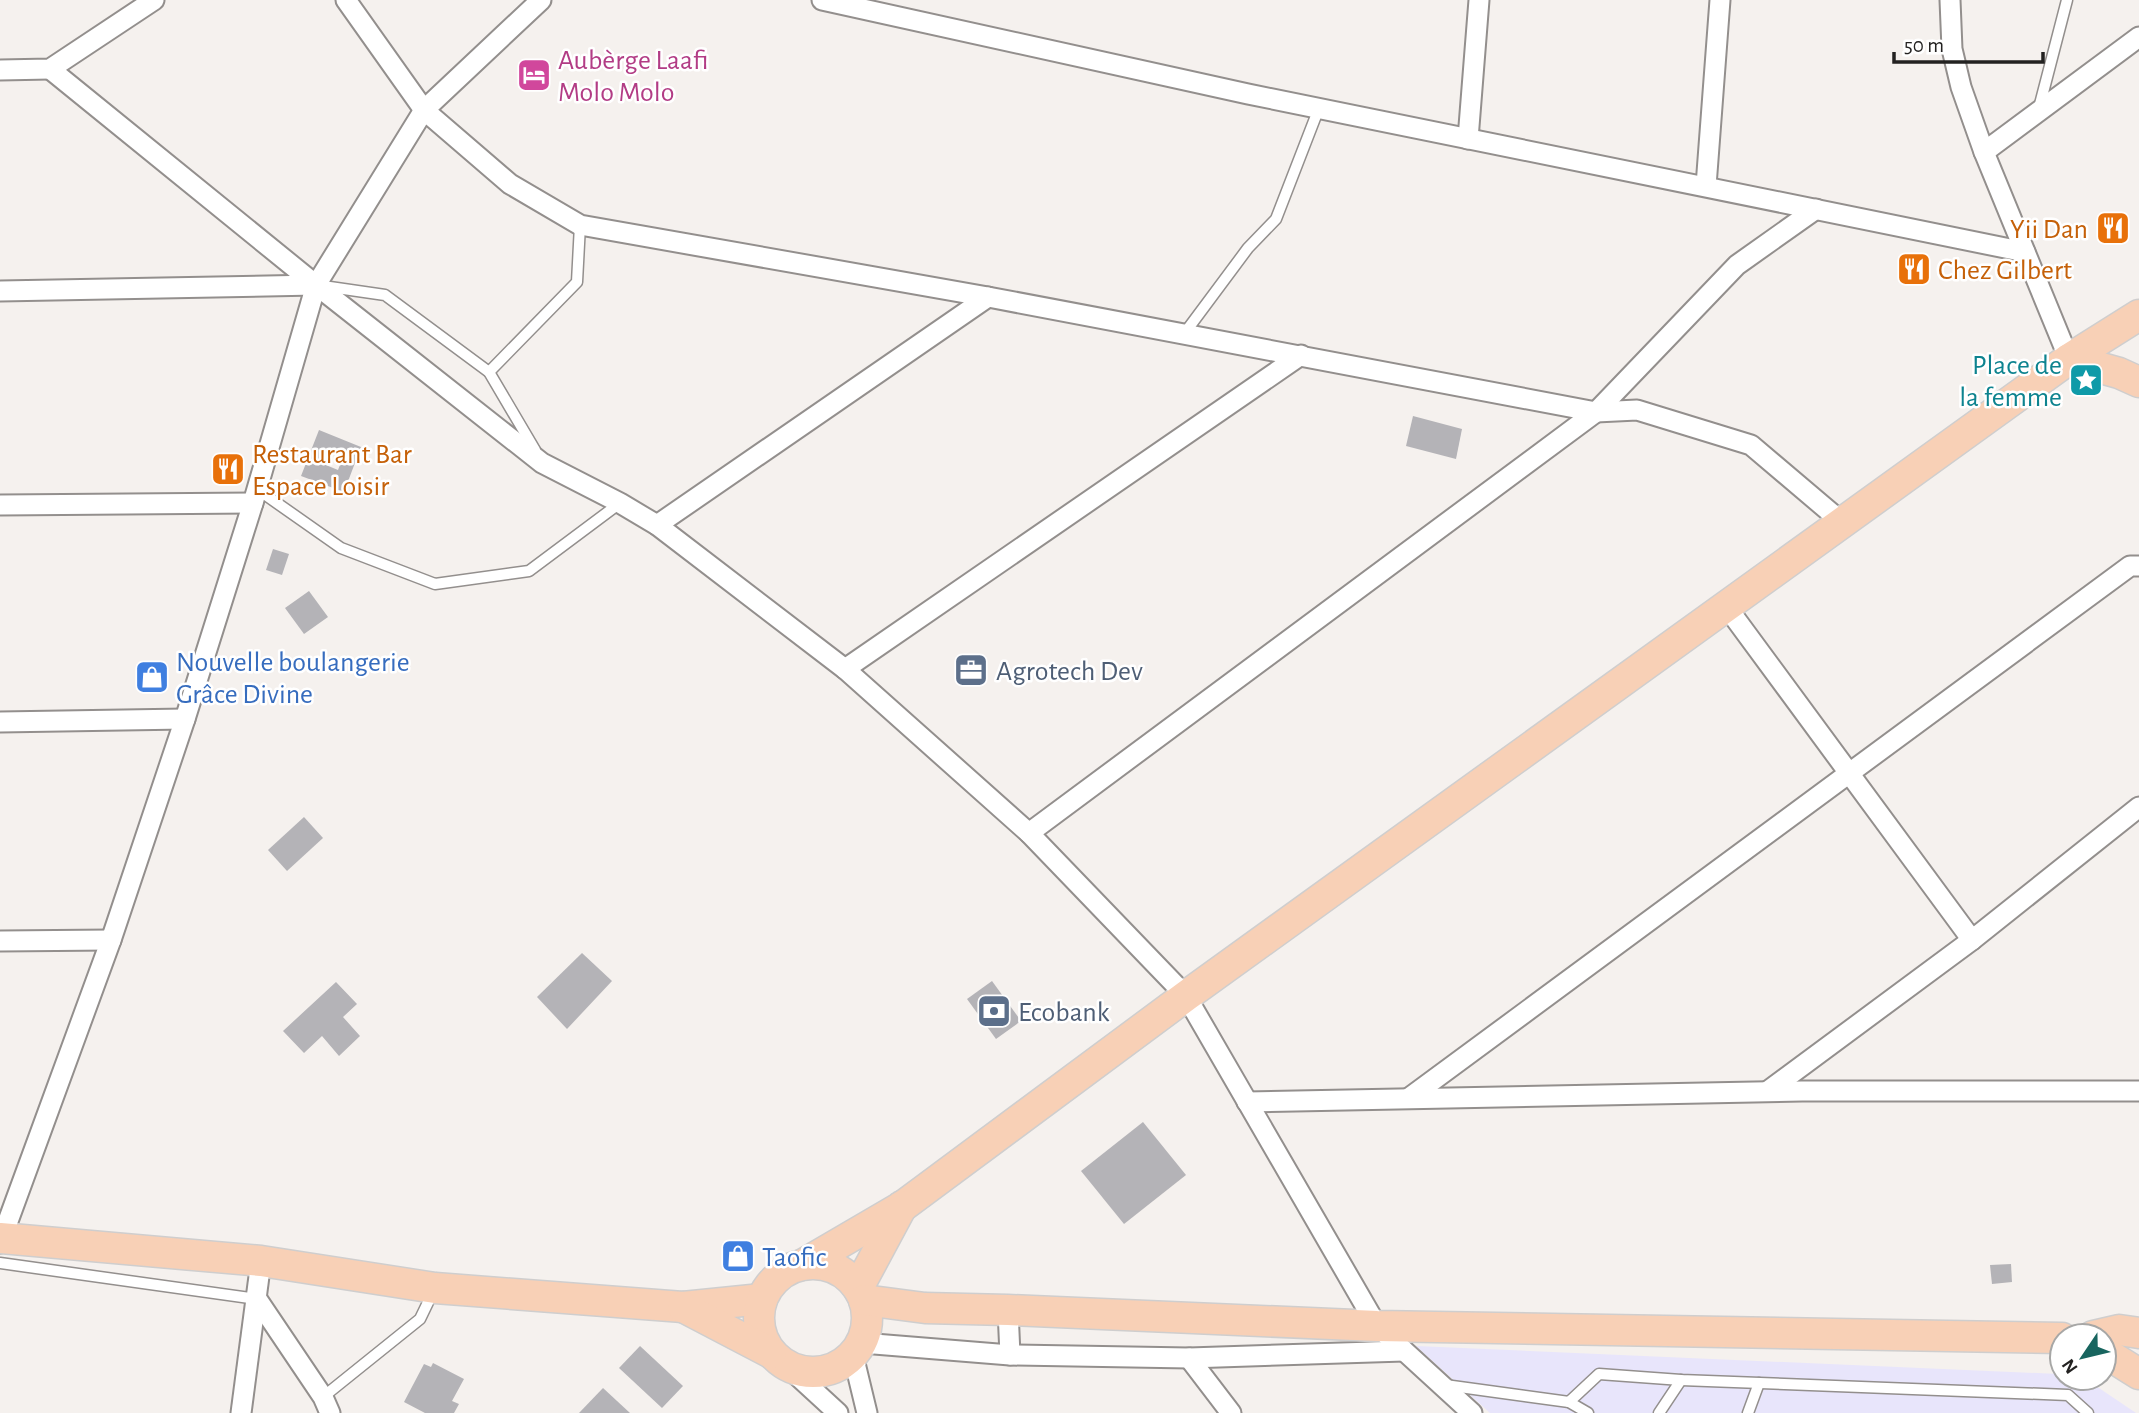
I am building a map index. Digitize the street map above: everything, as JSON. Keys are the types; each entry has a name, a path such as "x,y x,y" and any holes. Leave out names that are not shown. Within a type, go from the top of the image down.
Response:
{"main road":[{"path":"780,1360 761,1336 758,1318 762,1300 771,1283 785,1272 802,1265 903,1206 1186,996 2069,359 2139,315"},
{"path":"2069,359 2119,373 2139,382"},
{"path":"861,1294 903,1206"},
{"path":"1,1246 261,1261 435,1288 683,1307 762,1300"},
{"path":"802,1265 818,1264 834,1268 847,1276 861,1294 867,1322 857,1349"},
{"path":"861,1294 925,1308 1377,1326 2048,1338"},
{"path":"683,1307 807,1373 825,1372 841,1365 857,1349 925,1308"},
{"path":"2118,1330 2139,1332"},
{"path":"2118,1361 2139,1374"}],"street":[{"path":"0,70 50,69 154,0"},
{"path":"346,0 424,110 510,184 580,225 988,297 1596,412 1637,410 1751,445 1843,523"},
{"path":"1,1246 111,940 185,719 255,496 316,285 424,110 541,0"},
{"path":"821,0 1468,139 2025,252"},
{"path":"1468,139 1479,0"},
{"path":"1706,187 1720,0"},
{"path":"1950,0 1952,49 1961,87 1984,152 2069,359"},
{"path":"1984,152 2139,37"},
{"path":"50,69 316,285 542,463 657,525 845,669 1029,833 1186,996 1377,1326 1472,1413"},
{"path":"1029,833 1596,412 1737,265 1816,209"},
{"path":"0,291 316,285"},
{"path":"657,525 988,297"},
{"path":"845,669 1301,355"},
{"path":"0,505 255,496"},
{"path":"1409,1098 2130,566 2139,566"},
{"path":"1727,606 1972,940"},
{"path":"0,722 185,719"},
{"path":"1768,1091 1972,940 2139,807"},
{"path":"0,941 111,940"},
{"path":"1247,1102 1768,1091 2139,1091"},
{"path":"241,1413 261,1261"},
{"path":"257,1299 327,1405"},
{"path":"1008,1310 1010,1355"},
{"path":"867,1413 857,1349 1189,1358 1404,1351"},
{"path":"1189,1358 1231,1413"},
{"path":"780,1360 838,1413"}],"lane":[{"path":"2038,112 2067,0"},
{"path":"1184,335 1248,248 1276,219 1320,108"},
{"path":"489,372 577,282 580,225"},
{"path":"316,285 385,295 489,372 542,463"},
{"path":"255,496 341,548 435,584 529,571 620,503"},
{"path":"1,1246 257,1299"},
{"path":"327,1405 421,1320 435,1288"},
{"path":"1569,1402 1599,1374 1681,1380 2068,1395 2088,1413"},
{"path":"1660,1413 1681,1380"},
{"path":"1748,1413 1759,1383"},
{"path":"1441,1385 1569,1402 1588,1413"}],"shaded area":[{"path":"1416,1346 2048,1374 2048,1392 2105,1392 2136,1413 1490,1413"}],"building":[{"path":"1413,416 1462,429 1456,459 1406,446"},
{"path":"319,430 361,447 344,492 301,476","holes":["326,450 343,457 338,470 321,463"]},
{"path":"273,549 289,554 282,575 266,570"},
{"path":"309,591 328,617 304,634 285,608"},
{"path":"304,817 323,838 287,871 268,850"},
{"path":"582,953 612,981 567,1029 537,997"},
{"path":"992,981 1021,1021 996,1039 967,999"},
{"path":"336,982 357,1004 343,1017 360,1036 339,1056 322,1036 304,1053 283,1031"},
{"path":"1143,1122 1186,1175 1124,1224 1081,1171"},
{"path":"2011,1264 2012,1282 1992,1284 1990,1265"},
{"path":"640,1346 683,1386 662,1408 619,1368"},
{"path":"433,1363 464,1379 452,1401 459,1404 454,1413 425,1413 404,1402 424,1364 431,1367"},
{"path":"603,1388 630,1413 579,1413"}],"place":[{"name":"Aubèrge Laafi Molo Molo","path":"534,75"},
{"name":"Yii Dan","path":"2113,228"},
{"name":"Chez Gilbert","path":"1914,269"},
{"name":"Place de la femme","path":"2086,380"},
{"name":"Restaurant Bar Espace Loisir","path":"228,469"},
{"name":"Agrotech Dev","path":"971,670"},
{"name":"Nouvelle boulangerie Grâce Divine","path":"152,677"},
{"name":"Ecobank","path":"994,1011"},
{"name":"Taofic","path":"738,1256"}]}
